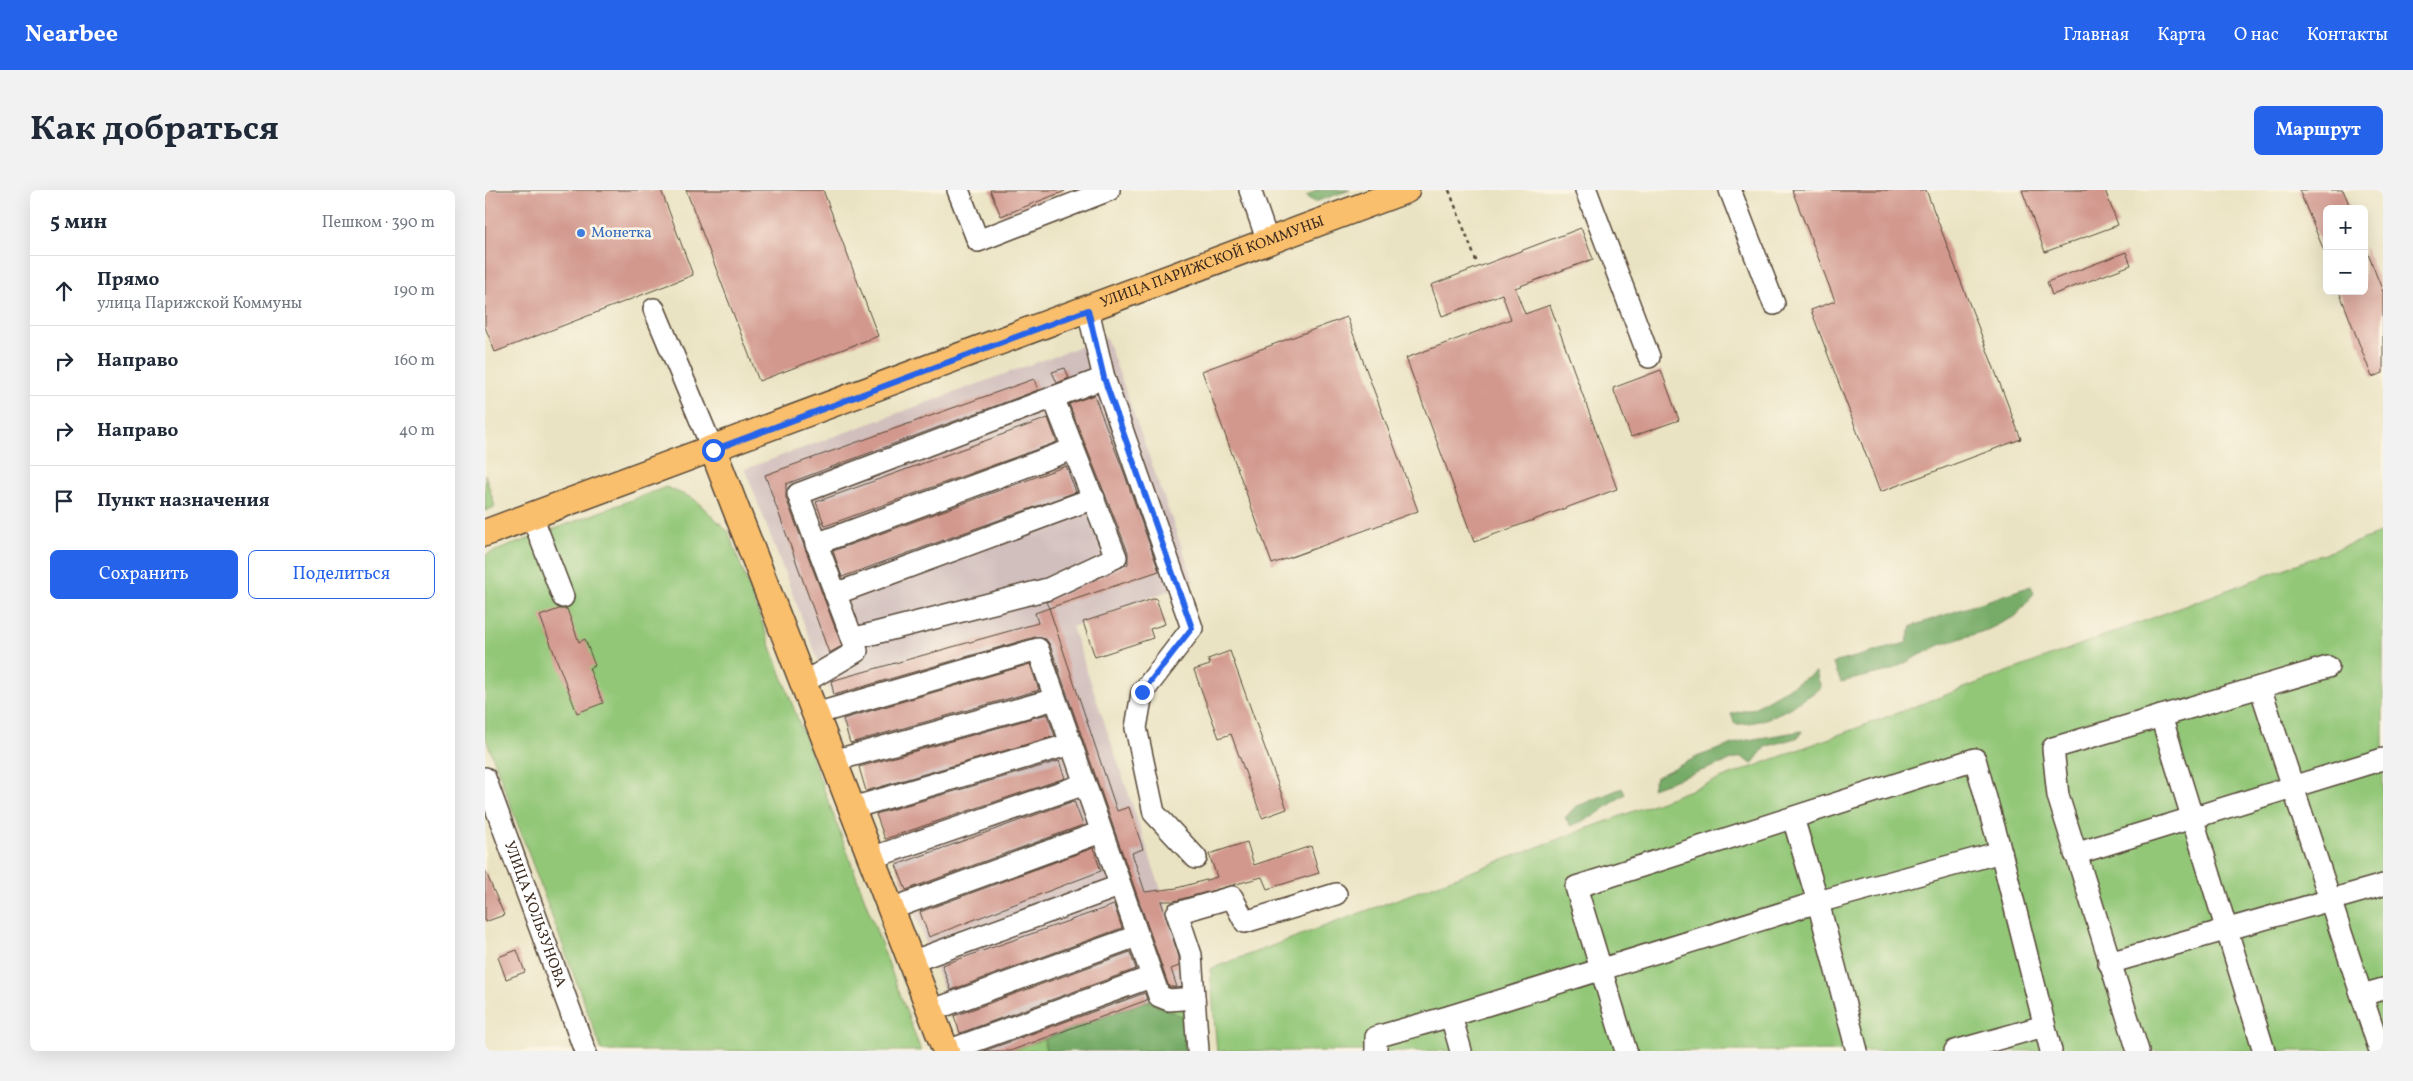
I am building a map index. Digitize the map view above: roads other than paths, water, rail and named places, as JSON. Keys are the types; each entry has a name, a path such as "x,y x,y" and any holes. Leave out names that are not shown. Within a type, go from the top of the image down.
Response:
{"main road":[{"name":"УЛИЦА ПАРИЖСКОЙ КОММУНЫ","path":"485,533 713,450 1406,190"},
{"path":"713,450 946,1051"}],"street":[{"path":"959,190 978,240 1109,190"},
{"path":"1249,190 1269,242"},
{"path":"1586,190 1649,357"},
{"path":"1730,190 1774,304"},
{"path":"654,309 713,450"},
{"path":"1088,310 1104,378 1192,628 1142,692 1136,728 1154,813 1196,858"},
{"path":"803,683 857,651 798,494 1104,378"},
{"path":"852,639 1048,589 1116,557 1053,397"},
{"path":"816,544 1073,449"},
{"path":"835,594 1094,498"},
{"path":"532,516 563,597"},
{"path":"815,714 1038,649 1119,886 1159,996 1169,1000 1194,998"},
{"path":"2137,1051 2058,796 2053,748 2328,667"},
{"path":"2260,687 2381,1051"},
{"path":"833,761 1055,699"},
{"path":"2161,716 2264,1051"},
{"path":"852,808 1071,744"},
{"path":"1626,1051 1576,886 1975,760 2001,852 2051,1051"},
{"path":"2075,854 2383,760"},
{"name":"УЛИЦА ХОЛЬЗУНОВА","path":"485,778 585,1051"},
{"path":"871,858 1085,784"},
{"path":"1793,818 1818,902 1857,1051"},
{"path":"891,909 1101,832"},
{"path":"1376,1051 1376,1037 1451,1016 1818,902 2001,852"},
{"path":"2109,963 2383,885"},
{"path":"911,962 1119,886"},
{"path":"1198,1051 1191,955 1177,913 1232,897 1245,922 1336,894"},
{"path":"930,1011 1137,936"},
{"path":"946,1051 1151,977"},
{"path":"2362,995 2383,989"},
{"path":"1451,1016 1461,1051"},
{"path":"1955,1051 2044,1026"}],"place":[{"name":"Монетка","path":"581,233"}]}
